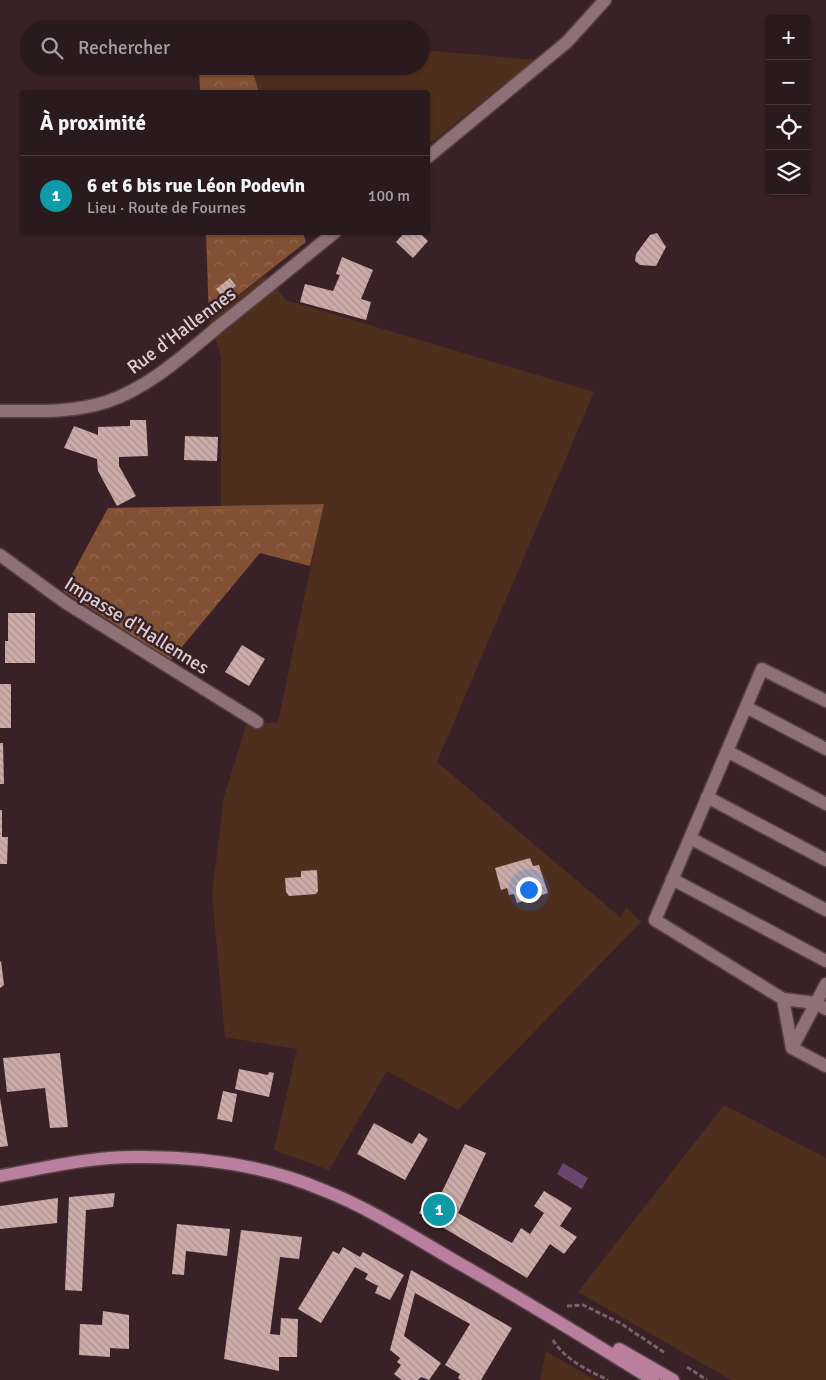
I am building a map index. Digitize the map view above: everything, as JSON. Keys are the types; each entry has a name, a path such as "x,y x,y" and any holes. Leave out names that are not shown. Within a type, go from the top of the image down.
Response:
{"main road":[{"path":"0,1176 107,1158 169,1158 238,1165 324,1190 532,1305 653,1380"},
{"path":"532,1305 580,1328 673,1380"}],"street":[{"path":"430,155 567,42 605,0"},
{"name":"Rue d'Hallennes","path":"0,411 57,411 82,408 106,402 132,390 150,380 189,351 331,235"},
{"name":"Impasse d'Hallennes","path":"0,555 60,598 257,722"},
{"path":"821,1006 783,999 655,920 762,668 826,701"},
{"path":"746,707 826,749"},
{"path":"727,751 826,804"},
{"path":"707,797 826,860"},
{"path":"690,838 826,910"},
{"path":"672,879 826,961"},
{"path":"792,1048 821,1006 826,984"},
{"path":"783,999 792,1048"},
{"path":"792,1048 826,1066"}],"shaded area":[{"path":"430,51 535,60 430,143 430,90 258,90 254,75 430,75"},
{"path":"265,275 286,300 594,392 437,762 621,918 626,907 641,922 458,1110 387,1071 329,1170 274,1150 297,1049 225,1037 212,894 224,797 246,725 278,722 324,504 221,507 221,357 209,318"},
{"path":"724,1105 826,1158 826,1380 731,1380 578,1292"},
{"path":"546,1351 595,1380 540,1380"}],"green space":[{"path":"199,75 254,75 258,90 200,90"},
{"path":"206,235 304,235 306,242 209,318"},
{"path":"324,504 310,566 260,553 171,660 63,591 108,508"}],"water":[{"path":"563,1163 588,1178 582,1189 557,1174"}],"building":[{"path":"657,233 666,247 656,266 640,265 635,261 636,254 650,235"},
{"path":"402,235 422,235 428,241 413,258 396,242"},
{"path":"342,257 373,270 361,299 371,302 366,320 300,302 305,284 333,291 340,275 336,274"},
{"path":"230,278 236,286 222,296 216,289"},
{"path":"130,420 146,420 148,456 119,457 119,466 136,496 117,506 98,471 97,459 64,448 74,426 98,435 98,427 130,426"},
{"path":"185,436 218,437 217,461 184,460"},
{"path":"8,613 35,613 35,663 5,663 5,641 8,641"},
{"path":"242,645 265,659 249,686 225,672"},
{"path":"0,684 11,684 11,728 0,728"},
{"path":"0,743 3,743 4,784 0,784"},
{"path":"0,810 2,810 2,837 8,837 7,864 0,864"},
{"path":"530,858 533,866 539,865 548,893 517,903 514,894 509,895 507,888 501,890 495,868"},
{"path":"317,870 318,891 316,894 289,896 286,892 285,878 301,877 301,871"},
{"path":"0,962 4,985 0,988"},
{"path":"60,1053 68,1127 50,1128 45,1088 7,1092 3,1058"},
{"path":"239,1069 268,1075 269,1072 274,1073 269,1097 235,1089"},
{"path":"223,1091 237,1094 232,1122 217,1119"},
{"path":"0,1098 8,1146 0,1147"},
{"path":"374,1123 412,1144 419,1133 428,1139 405,1180 357,1154"},
{"path":"465,1144 486,1153 458,1213 512,1243 521,1228 530,1234 544,1213 534,1206 544,1191 572,1208 560,1226 577,1237 564,1254 550,1244 527,1278 419,1213 430,1193 439,1198"},
{"path":"115,1193 113,1207 86,1210 82,1291 65,1290 69,1197"},
{"path":"58,1198 57,1223 0,1229 0,1206"},
{"path":"177,1224 230,1229 227,1256 186,1251 184,1275 172,1274"},
{"path":"241,1230 302,1237 299,1259 280,1257 270,1334 280,1335 281,1318 298,1319 297,1357 279,1357 279,1371 224,1359"},
{"path":"343,1247 360,1257 363,1252 404,1275 390,1300 375,1293 378,1286 365,1279 368,1274 355,1267 321,1323 298,1309 333,1251 339,1254"},
{"path":"411,1270 512,1328 481,1380 461,1380 458,1378 460,1374 445,1365 470,1324 415,1293 404,1336 441,1363 429,1380 421,1377 418,1380 402,1380 394,1374 401,1365 397,1362 400,1358 390,1350"},
{"path":"103,1311 129,1315 129,1349 110,1348 110,1357 79,1355 80,1324 102,1325"}],"place":[{"name":"6 et 6 bis rue Léon Podevin","path":"439,1210"}]}
